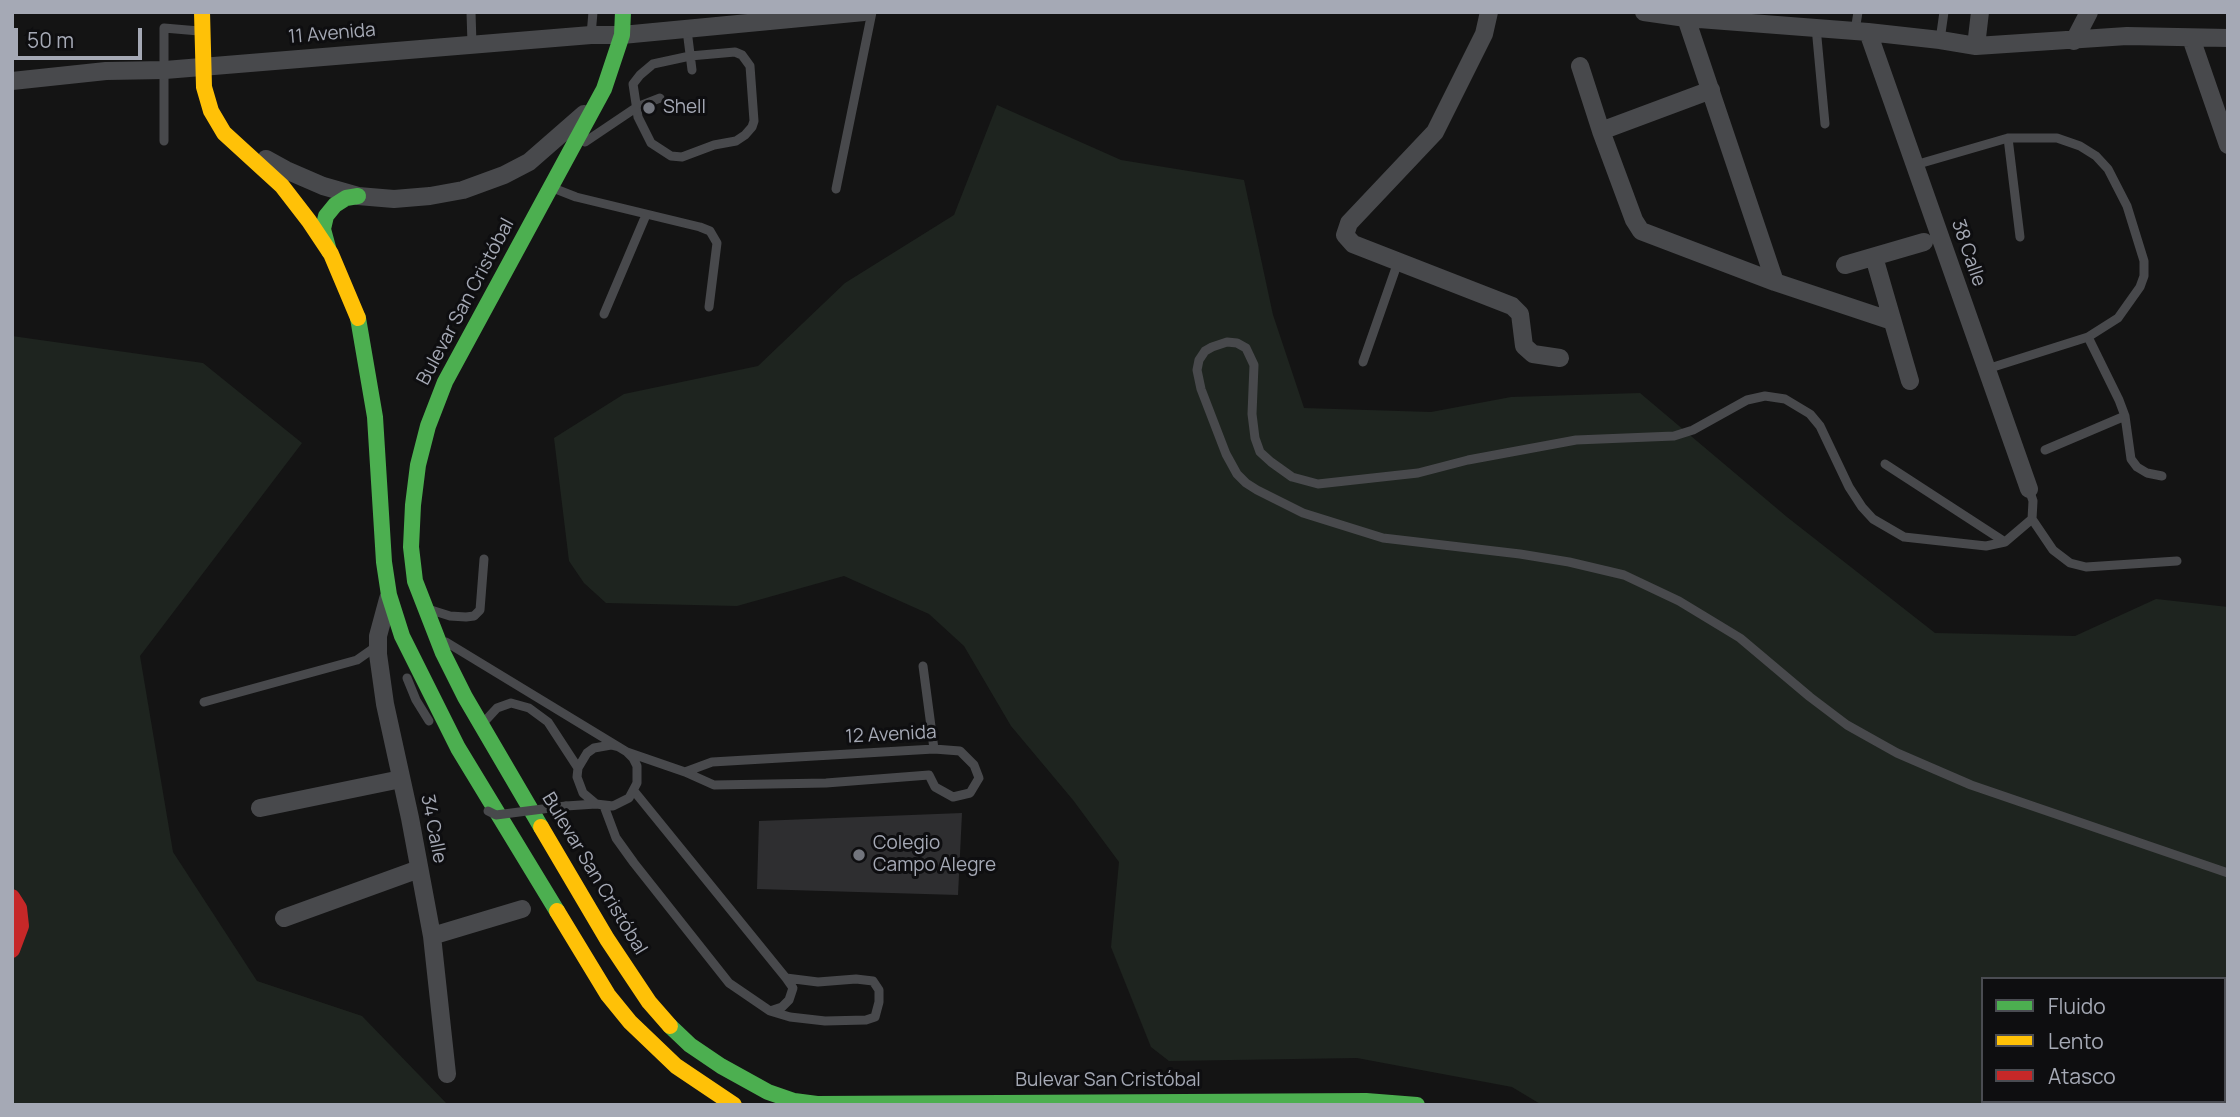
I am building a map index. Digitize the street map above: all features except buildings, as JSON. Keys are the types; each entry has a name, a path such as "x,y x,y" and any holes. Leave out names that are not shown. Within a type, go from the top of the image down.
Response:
{"main road":[{"name":"Bulevar San Cristóbal","path":"623,12 622,36 604,89 445,382 428,426 418,465 411,547 415,581 443,653 465,697 607,939 649,1002 664,1021 691,1045 746,1081 794,1101 817,1104 1366,1101 1417,1105"},
{"path":"202,19 204,87 211,111 225,133 282,186 331,254"},
{"path":"358,196 346,198 335,205 326,216 323,229 325,242 358,316 375,417 384,562 402,636 458,748 608,995 630,1022 677,1066 734,1105"},
{"path":"12,897 19,908 21,926 12,950"}],"street":[{"name":"11 Avenida","path":"12,81 106,71 164,70 591,34 622,36 864,12"},
{"path":"1489,12 1484,34 1435,132 1349,223 1345,235 1353,244 1512,306 1520,314 1524,346 1533,354 1560,358"},
{"path":"1644,12 1686,18 1771,18 1816,27 1976,46 2127,36 2228,38"},
{"path":"1976,46 1980,12"},
{"path":"2074,41 2089,12"},
{"path":"1686,18 1775,282"},
{"name":"38 Calle","path":"1862,31 1915,165 2029,489"},
{"path":"2190,38 2227,140"},
{"path":"1580,66 1601,131 1634,220 1641,231 1775,282 1892,321"},
{"path":"1601,131 1711,90"},
{"path":"225,133 286,170 323,187 358,196 394,199 463,190 504,174 529,162 593,105"},
{"path":"1845,265 1924,243"},
{"path":"1874,257 1910,381"},
{"name":"34 Calle","path":"390,595 382,618 385,704 432,936 447,1074"},
{"path":"260,808 401,779"},
{"path":"284,918 419,869"},
{"path":"432,936 522,909"}],"lane":[{"path":"471,12 472,44"},
{"path":"591,34 593,12"},
{"path":"836,189 872,12"},
{"path":"1858,12 1862,31"},
{"path":"1940,40 1944,12"},
{"path":"164,141 164,28 202,19"},
{"path":"1816,27 1825,124"},
{"path":"687,30 692,70"},
{"path":"735,52 747,60 750,66 754,121 745,135 736,141 714,145 692,155 671,156 652,143 644,131 638,117 633,84 653,64 690,56 735,52"},
{"path":"574,146 588,141 637,107 660,98"},
{"path":"2008,138 2020,237"},
{"path":"1915,165 2008,138 2057,138 2080,146 2096,156 2108,169 2127,206 2144,261 2144,276 2140,287 2118,318 2088,337 1987,369"},
{"path":"551,188 576,197 700,227 710,232 717,243 709,307"},
{"path":"604,314 646,215"},
{"path":"1363,362 1398,262"},
{"path":"2088,337 2125,416 2131,459 2137,467 2162,476"},
{"path":"2032,519 2005,542 1986,546 1904,537 1873,519 1862,507 1849,487 1820,426 1810,414 1785,399 1765,396 1747,400 1693,430 1674,436 1576,440 1468,460 1418,473 1318,484 1292,477 1260,452 1252,414 1254,365 1246,348 1237,343 1219,344 1205,351 1197,370 1201,389 1231,464 1245,483 1268,496 1303,513 1383,538 1520,554 1624,575 1679,601 1740,638 1847,725 1897,753 1971,785 2228,873"},
{"path":"2045,450 2125,416"},
{"path":"1885,464 2005,542"},
{"path":"2029,489 2033,501 2032,519 2053,550 2070,563 2086,567 2177,561"},
{"path":"426,608 450,616 474,615 480,610 484,559"},
{"name":"12 Avenida","path":"437,637 623,750 714,785 826,783 929,775 936,787 953,797 970,793 979,778 974,765 960,751 934,749 712,762 685,772"},
{"path":"204,702 357,660 384,641"},
{"path":"923,666 934,749"},
{"path":"403,669 416,700 437,734"},
{"path":"481,724 497,708 511,703 529,708 548,722 578,768"},
{"path":"452,757 488,811 496,815 566,806 600,805 622,803 638,783 637,766 623,750 611,745 594,748 587,753 578,768 577,777 583,793 600,805 616,838 655,892 729,983 770,1011 790,1017 825,1021 866,1020 874,1017 879,1002 879,990 873,981 856,979 818,982 786,978"},
{"path":"634,791 793,989 789,1000 782,1007 770,1011"}],"shaded area":[{"path":"997,105 1121,160 1244,180 1273,315 1304,408 1431,412 1511,397 1640,393 1787,517 1935,633 2075,636 2156,599 2228,607 2228,1105 1542,1105 1512,1087 1357,1058 1169,1061 1151,1047 1111,947 1119,862 1073,800 1011,726 964,646 929,614 844,576 737,606 606,603 584,583 569,561 554,438 624,394 758,366 845,283 954,215"},
{"path":"12,336 203,363 302,443 140,656 173,852 257,981 362,1016 448,1105 12,1105"}],"traffic: fast":[{"path":"541,827 465,697 443,653 415,581 411,547 413,505 418,465 428,426 445,382 604,89 622,35 623,12"},
{"path":"329,251 323,229 326,216 335,205 346,198 358,196"},
{"path":"358,318 375,417 384,562 389,595 402,636 458,748 557,911"},
{"path":"670,1026 690,1045 721,1066 768,1092 794,1101 817,1104 1366,1101 1417,1105"}],"traffic: slow":[{"path":"202,12 204,87 211,111 224,133 282,186 309,221 331,254 358,318"},
{"path":"541,827 607,939 649,1002 670,1026"},
{"path":"557,911 608,995 630,1022 676,1066 734,1105"}],"traffic: jam":[{"path":"12,897 19,908 21,926 12,950"}],"place":[{"name":"Shell","path":"649,108"},
{"name":"Colegio Campo Alegre","path":"859,855"}]}
